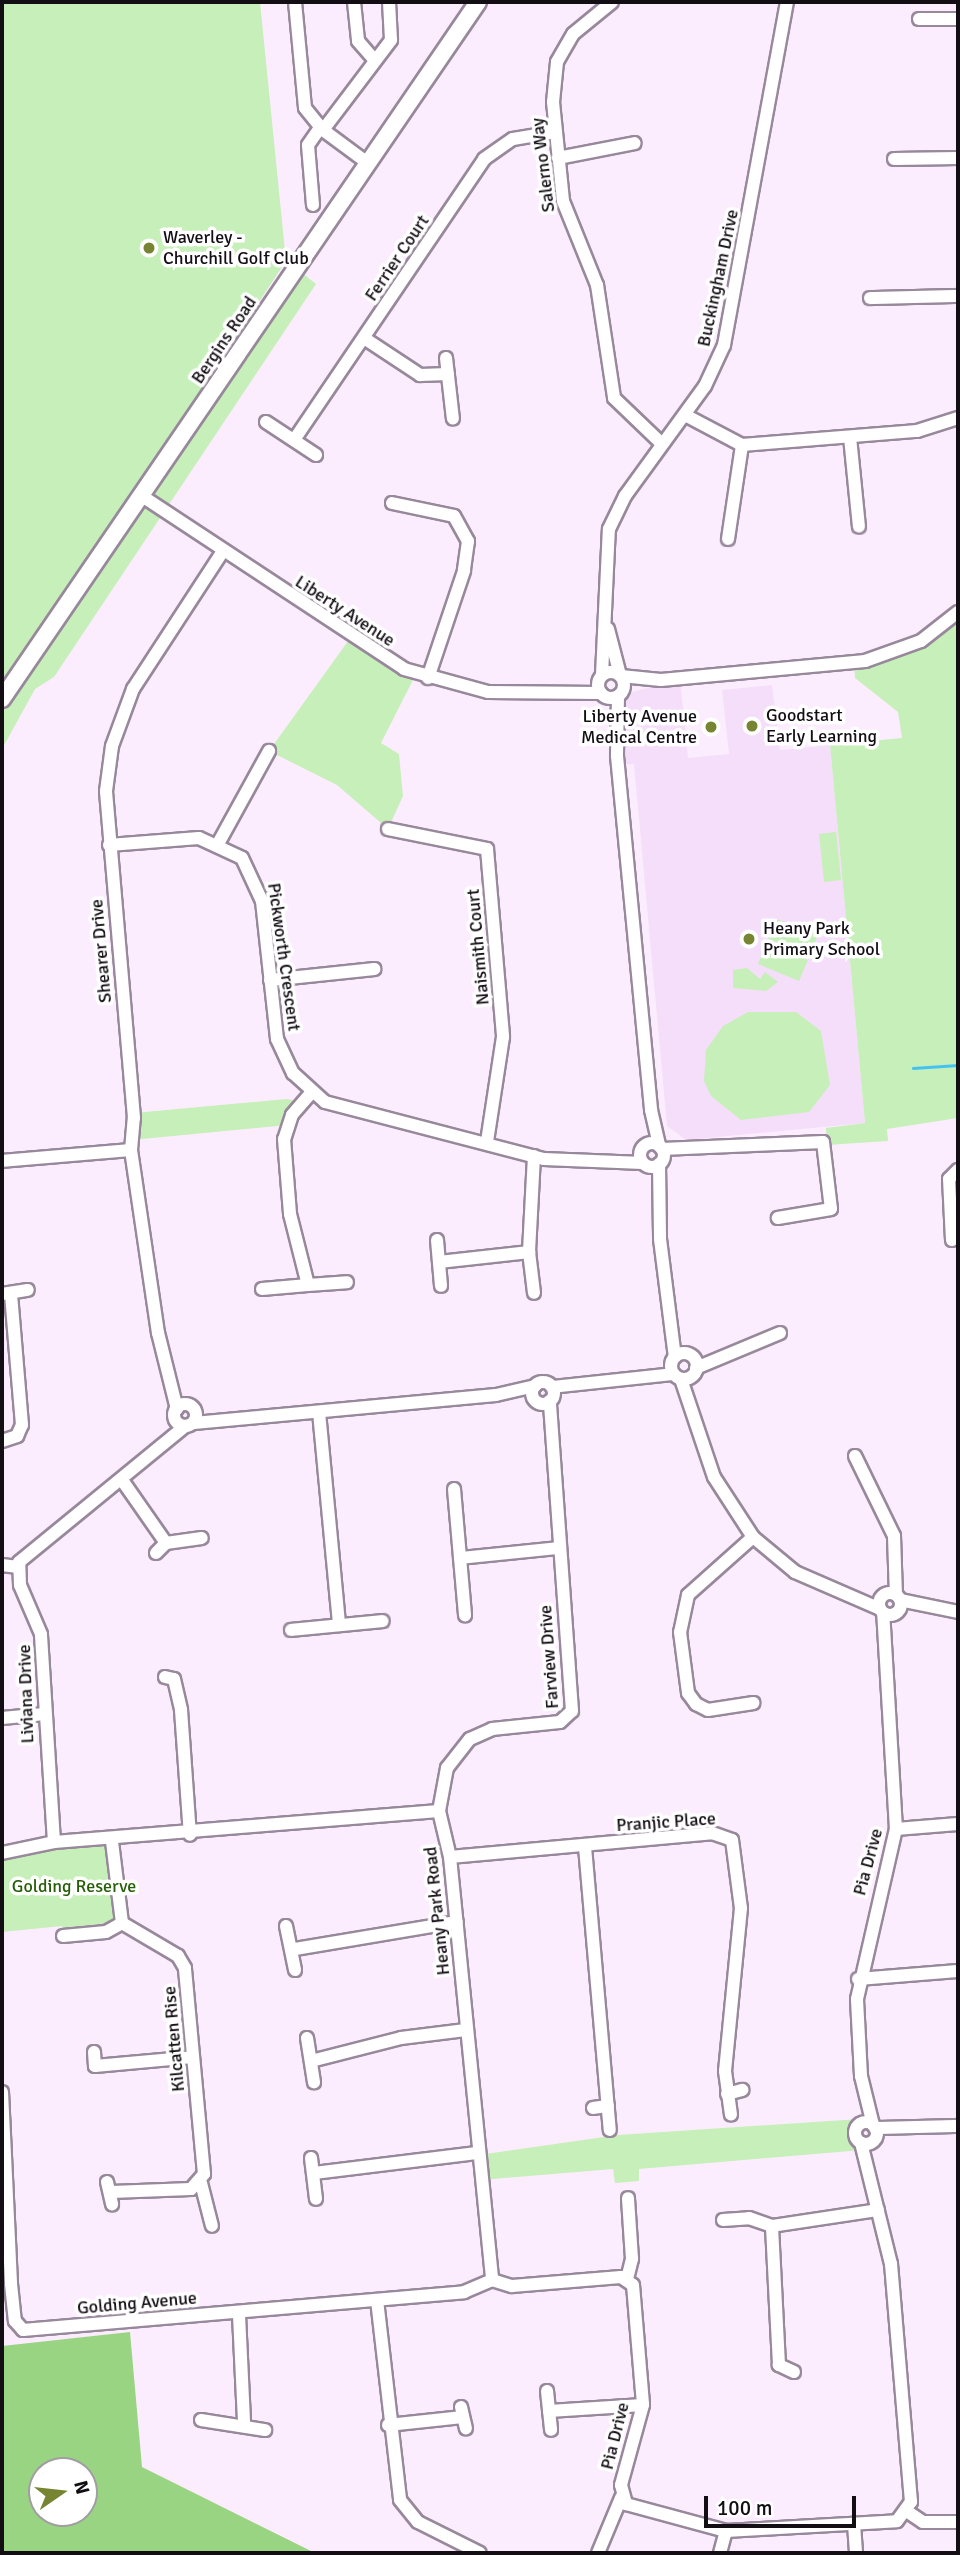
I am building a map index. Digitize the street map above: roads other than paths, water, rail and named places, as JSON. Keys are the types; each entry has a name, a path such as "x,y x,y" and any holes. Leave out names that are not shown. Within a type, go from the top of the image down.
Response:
{"main road":[{"name":"Bergins Road","path":"2,699 478,2"}],"street":[{"path":"295,2 305,108 321,129 369,164"},
{"path":"354,2 358,41 373,58"},
{"path":"313,205 308,145 392,34 389,2"},
{"name":"Salerno Way","path":"612,2 573,34 560,55 553,78 555,132 566,215 597,285 610,387 628,418 662,444"},
{"name":"Buckingham Drive","path":"612,694 600,677 609,529 662,444 685,415 717,365 730,324 787,2"},
{"path":"919,19 958,19"},
{"name":"Ferrier Court","path":"294,440 367,340 484,159 513,139 555,132"},
{"path":"558,158 635,143"},
{"path":"894,159 958,158"},
{"path":"870,298 958,296"},
{"path":"367,340 419,375 448,374"},
{"path":"446,358 453,419"},
{"path":"685,415 743,445 917,431 958,418"},
{"path":"266,422 316,455"},
{"path":"850,437 859,527"},
{"path":"728,538 743,445"},
{"name":"Liberty Avenue","path":"142,496 376,653 428,678 488,692 612,694 661,680 875,659 921,641 958,612"},
{"path":"393,503 454,516 468,541 464,571 428,678"},
{"name":"Shearer Drive","path":"185,1415 170,1374 131,1150 134,1118 109,845 107,779 121,717 143,671 223,551"},
{"name":"Buckingham Drive","path":"605,615 620,675 612,694"},
{"name":"Liberty Avenue","path":"552,691 600,677 620,675 661,680"},
{"path":"612,694 651,1110 661,1154 657,1203"},
{"path":"109,845 219,842 269,751"},
{"name":"Naismith Court","path":"388,829 487,849 503,1037 487,1141"},
{"name":"Pickworth Crescent","path":"219,842 242,858 258,882 280,1048 311,1093 350,1113 487,1141 534,1156 612,1158 644,1164 661,1154"},
{"path":"270,979 374,969"},
{"path":"308,1285 290,1214 283,1145 292,1115 311,1093"},
{"path":"651,1110 643,1147 644,1164 657,1203 675,1326 696,1419 713,1477 753,1537 795,1572 849,1597 958,1612"},
{"path":"643,1147 661,1154 823,1142 831,1209 778,1218"},
{"name":"Pickworth Crescent","path":"612,1158 643,1147"},
{"path":"2,1161 131,1150"},
{"path":"534,1156 529,1252 534,1293"},
{"path":"952,1240 949,1179 958,1170"},
{"path":"437,1240 441,1286"},
{"path":"439,1262 529,1252"},
{"path":"262,1289 347,1282"},
{"path":"2,1441 17,1436 22,1425 6,1293 28,1290"},
{"path":"2,1565 18,1567 26,1551 161,1451 185,1415 228,1419 496,1395 544,1395 637,1378 722,1357 780,1333"},
{"name":"Farview Drive","path":"439,1811 447,1768 470,1739 492,1729 560,1722 571,1714 544,1395"},
{"path":"319,1412 339,1625"},
{"name":"Pia Drive","path":"855,1456 894,1536 895,1570 884,1656 896,1829 858,1979 861,2076 874,2191 891,2264 908,2512"},
{"path":"122,1480 166,1543"},
{"path":"454,1489 465,1616"},
{"path":"753,1537 688,1595 680,1632 686,1685 696,1704 708,1710 754,1703"},
{"path":"156,1553 166,1543 202,1538"},
{"path":"460,1558 558,1548"},
{"name":"Liviana Drive","path":"18,1567 41,1634 54,1842"},
{"path":"291,1630 383,1622"},
{"path":"175,1677 190,1835"},
{"path":"2,1718 45,1714"},
{"path":"2,1853 54,1842 112,1842 439,1811"},
{"name":"Heany Park Road","path":"439,1811 450,1857 477,2153 492,2280"},
{"path":"896,1829 958,1824"},
{"name":"Pranjic Place","path":"450,1857 716,1833 735,1843 741,1917 727,2094 732,2115"},
{"path":"64,1936 106,1932 122,1923 112,1842"},
{"path":"584,1847 610,2130"},
{"path":"295,1949 457,1922"},
{"name":"Kilcatten Rise","path":"122,1923 181,1959 193,2057 201,2183 208,2192 212,2226"},
{"path":"286,1926 295,1949 295,1970"},
{"path":"858,1979 958,1971"},
{"path":"315,2060 401,2038 466,2030"},
{"path":"307,2038 315,2060 314,2082"},
{"path":"94,2052 95,2071 193,2057"},
{"path":"727,2094 742,2090"},
{"name":"Golding Avenue","path":"2,2092 4,2197 20,2329 239,2315 470,2291 492,2280"},
{"path":"593,2108 608,2106"},
{"path":"869,2134 958,2126"},
{"path":"314,2173 477,2153"},
{"path":"311,2158 316,2199"},
{"path":"110,2192 201,2183"},
{"path":"492,2280 512,2286 627,2279 632,2259 628,2198"},
{"path":"723,2220 749,2218 772,2226 878,2210"},
{"path":"772,2226 773,2366 794,2372"},
{"name":"Pia Drive","path":"598,2553 621,2498 642,2405 635,2292 627,2279"},
{"path":"377,2300 395,2487 408,2512 485,2551"},
{"path":"239,2315 244,2423"},
{"path":"547,2391 551,2430"},
{"path":"549,2411 642,2405"},
{"path":"388,2425 463,2417"},
{"path":"201,2420 244,2423 265,2430"},
{"path":"621,2498 726,2532 897,2521 908,2512 923,2522 958,2522"},
{"path":"854,2524 856,2553"},
{"path":"720,2553 726,2532"}],"waterway":[{"path":"913,1068 958,1065"}],"place":[{"name":"Waverley - Churchill Golf Club","path":"149,248"},
{"name":"Goodstart Early Learning","path":"752,726"},
{"name":"Liberty Avenue Medical Centre","path":"711,727"},
{"name":"Heany Park Primary School","path":"749,939"}],"park label":[{"name":"Golding Reserve","path":"74,1886"}]}
